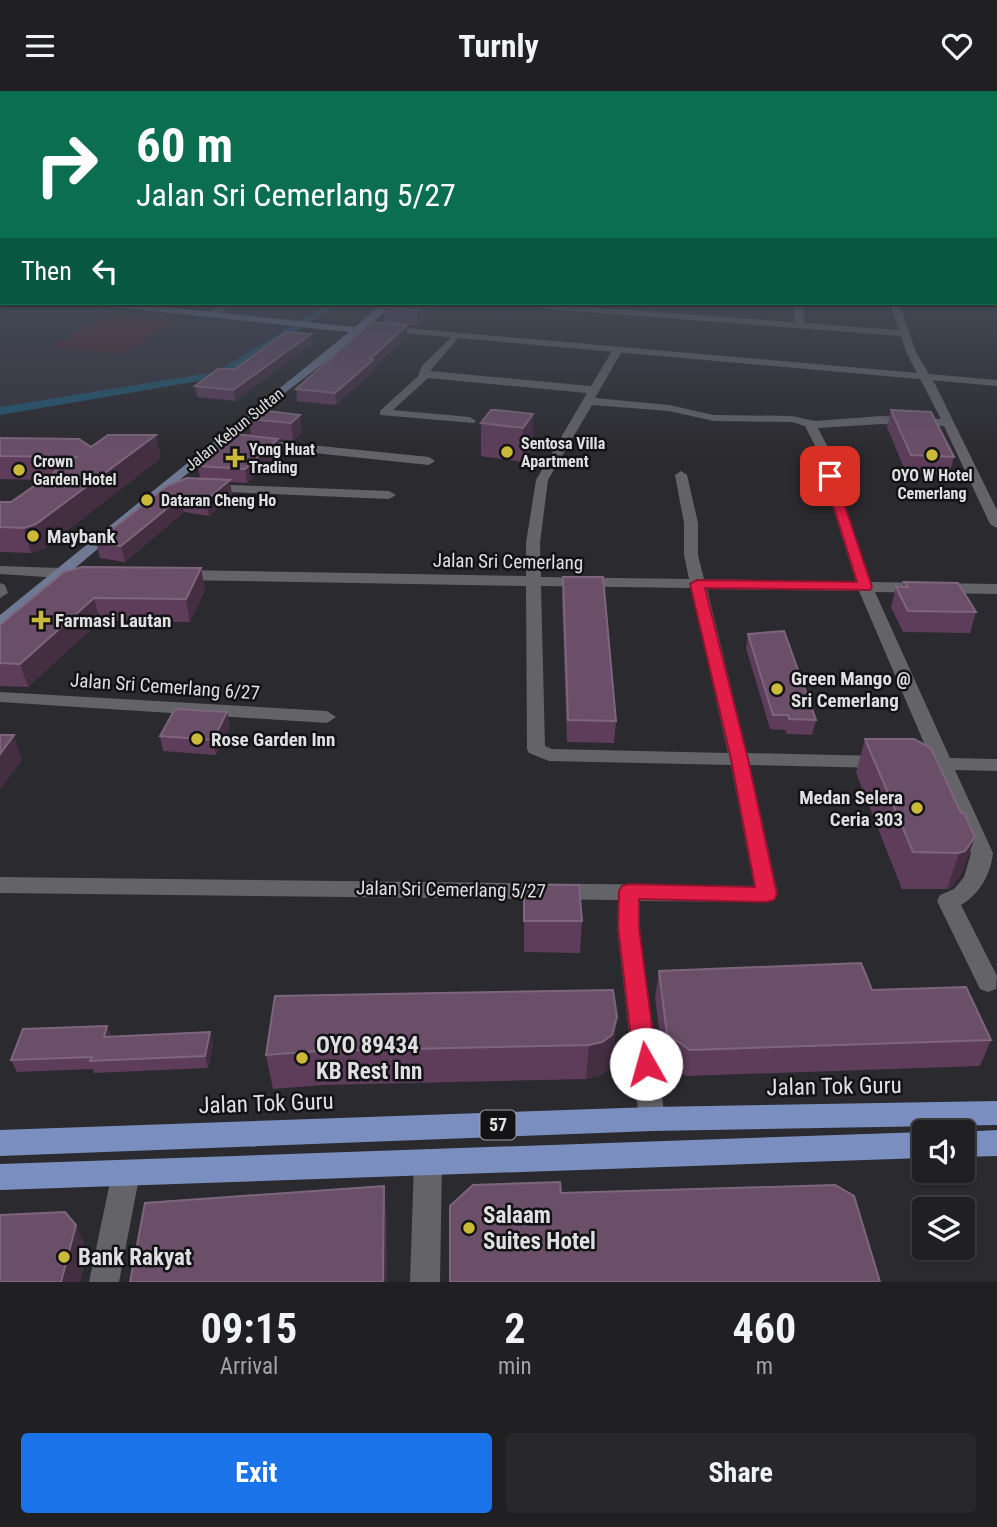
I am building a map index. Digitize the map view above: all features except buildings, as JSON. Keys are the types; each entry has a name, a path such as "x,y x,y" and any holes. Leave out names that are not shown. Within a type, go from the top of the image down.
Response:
{"main road":[{"name":"Jalan Kebun Sultan","path":"318,360 328,346"},
{"name":"Jalan Kebun Sultan","path":"0,623 335,346"},
{"name":"Jalan Tok Guru","path":"0,1143 652,1119 997,1113"},
{"path":"975,1144 997,1143"},
{"name":"57","path":"0,1177 912,1145"}],"street":[{"path":"447,346 424,374 384,413 470,421"},
{"path":"554,346 993,382"},
{"path":"909,346 997,524"},
{"path":"617,351 542,480 533,543 534,746 539,752 549,755 997,765"},
{"path":"424,374 592,395 713,418 798,420 813,424 881,420 947,423"},
{"path":"813,424 811,428 832,467 830,476 865,587 982,853 979,871 961,896 948,901 988,982"},
{"path":"220,440 429,461"},
{"name":"Jalan Sri Cemerlang 5/27","path":"0,885 766,894 739,759 691,555 691,523 681,475"},
{"path":"165,486 388,495"},
{"path":"0,570 87,573"},
{"name":"Jalan Sri Cemerlang","path":"167,575 997,589"},
{"name":"Jalan Sri Cemerlang 6/27","path":"0,697 327,717"},
{"path":"629,891 628,927 652,1119"},
{"path":"425,1282 428,1162"},
{"path":"104,1282 126,1173"}],"shaded area":[{"path":"0,346 260,346 215,373 0,409"},
{"path":"54,346 135,346 121,354 51,347"}],"waterway":[{"path":"0,411 219,375 267,346"}],"place":[{"name":"Sentosa Villa Apartment","path":"507,452"},
{"name":"OYO W Hotel Cemerlang","path":"932,455"},
{"name":"Yong Huat Trading","path":"235,458"},
{"name":"Crown Garden Hotel","path":"19,470"},
{"name":"Dataran Cheng Ho","path":"147,500"},
{"name":"Maybank","path":"33,536"},
{"name":"Farmasi Lautan","path":"41,620"},
{"name":"Green Mango @ Sri Cemerlang","path":"777,689"},
{"name":"Rose Garden Inn","path":"197,739"},
{"name":"Medan Selera Ceria 303","path":"917,808"},
{"name":"OYO 89434 KB Rest Inn","path":"302,1058"},
{"name":"Salaam Suites Hotel","path":"469,1228"},
{"name":"Bank Rakyat","path":"64,1257"}],"route":[{"path":"646,1064 628,927 629,891 766,894 739,759 697,584 865,587 830,476"}]}
